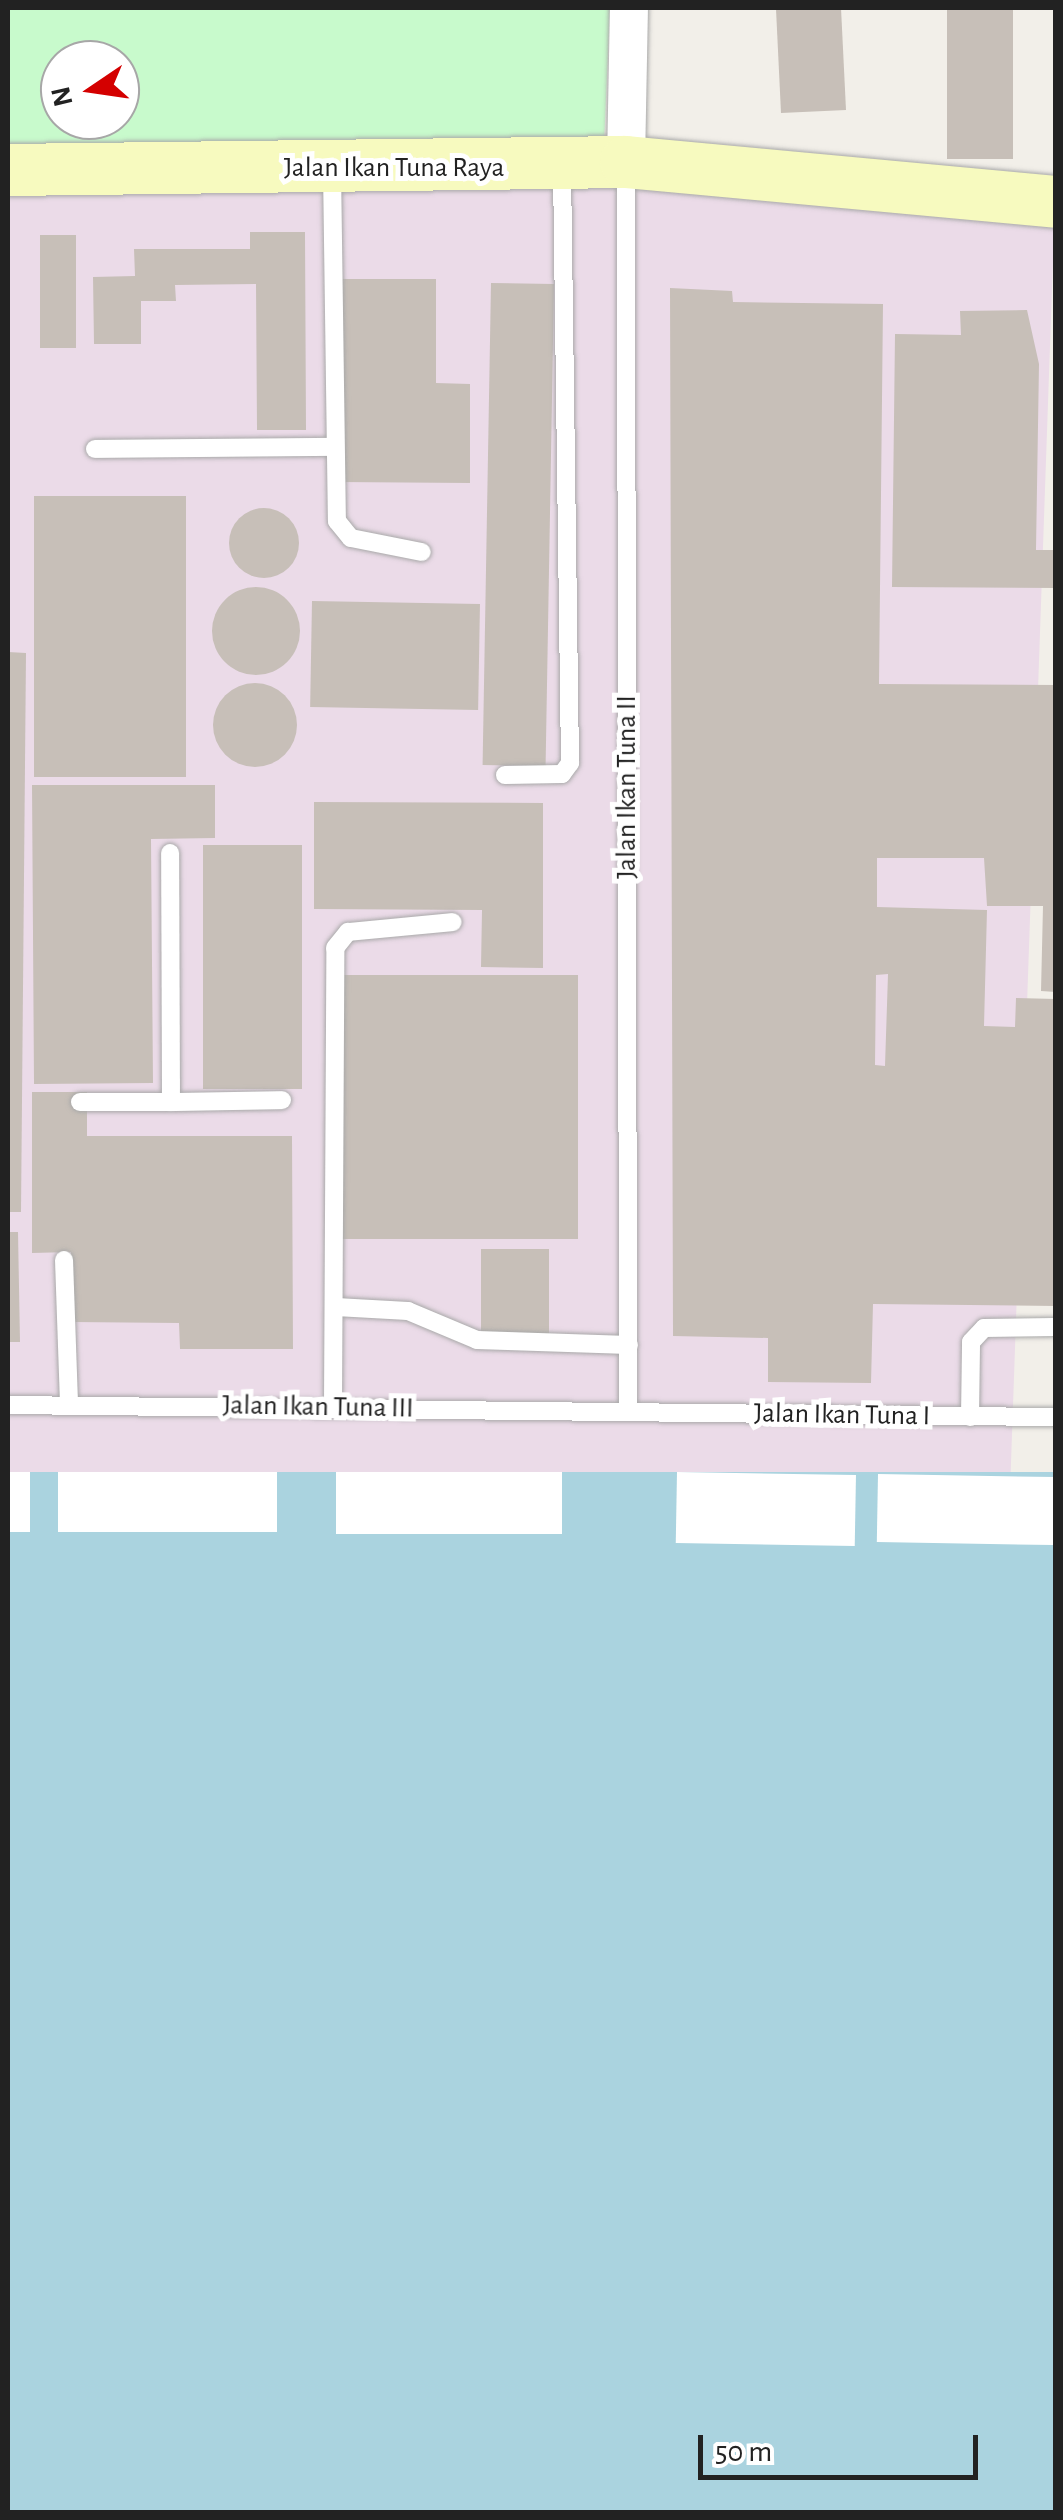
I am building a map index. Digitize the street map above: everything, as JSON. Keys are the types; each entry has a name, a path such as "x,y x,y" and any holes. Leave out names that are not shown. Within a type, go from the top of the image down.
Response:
{"street":[{"path":"626,162 628,8"},
{"name":"Jalan Ikan Tuna Raya","path":"8,170 562,168 626,162 1056,202"}],"lane":[{"name":"Jalan Ikan Tuna II","path":"626,162 628,1412"},
{"path":"332,168 334,447 343,532 422,552"},
{"path":"506,775 562,774 570,763 562,168"},
{"path":"95,449 334,447"},
{"path":"170,853 171,1102"},
{"path":"333,1406 335,948 348,932 452,922"},
{"path":"80,1102 282,1100"},
{"path":"64,1260 69,1406"},
{"path":"336,1307 408,1311 477,1340 629,1345"},
{"path":"970,1417 972,1342 984,1328 1054,1327"},
{"name":"Jalan Ikan Tuna III","path":"8,1405 628,1412"},
{"name":"Jalan Ikan Tuna I","path":"628,1412 1056,1418"}],"shaded area":[{"path":"8,156 1055,193 1009,1508 8,1473"}],"green space":[{"path":"8,8 610,8 604,144 8,145"}],"water":[{"path":"8,1472 1055,1472 1055,2512 8,2512"}],"pier":[{"path":"8,1472 30,1472 30,1532 8,1532"},
{"path":"58,1472 277,1472 277,1532 58,1532"},
{"path":"336,1472 562,1472 562,1534 336,1534"},
{"path":"677,1472 856,1475 855,1546 676,1543"},
{"path":"878,1474 1055,1477 1054,1545 877,1542"}],"building":[{"path":"841,8 846,110 781,113 776,9"},
{"path":"947,8 1013,8 1013,159 947,159"},
{"path":"250,232 305,232 306,430 257,430 256,284 175,285 176,301 141,301 141,344 94,344 93,277 135,276 134,249 250,249"},
{"path":"40,235 76,235 76,348 40,348"},
{"path":"340,279 436,279 436,383 470,384 470,483 338,482"},
{"path":"491,283 554,284 546,766 483,765"},
{"path":"670,288 732,291 733,302 883,304 879,684 1056,685 1056,992 1041,991 1043,906 987,906 984,858 877,858 877,907 987,910 984,1026 1015,1027 1016,998 1056,999 1056,1306 873,1304 871,1383 768,1382 768,1338 673,1336","holes":["888,974 885,1066 875,1065 876,975"]},
{"path":"1027,310 1039,364 1036,550 1056,550 1056,588 892,587 895,334 961,335 960,311"},
{"path":"34,496 186,496 186,777 34,777"},
{"path":"264,508 289,518 299,543 289,568 264,578 239,568 229,543 239,518"},
{"path":"256,587 281,594 293,606 300,631 293,656 281,668 256,675 231,668 219,656 212,631 219,606 231,594"},
{"path":"312,601 480,604 478,710 310,707"},
{"path":"8,652 26,653 21,1212 8,1212"},
{"path":"255,683 271,686 285,695 294,709 294,741 285,755 271,764 255,767 239,764 225,755 216,741 213,725 216,709 225,695 239,686"},
{"path":"32,785 215,785 215,838 151,839 153,1083 34,1084"},
{"path":"314,802 543,803 543,968 481,967 482,910 314,909"},
{"path":"203,845 302,845 302,1089 203,1089"},
{"path":"341,975 578,975 578,1239 341,1239"},
{"path":"32,1092 87,1092 87,1136 292,1136 293,1349 180,1349 179,1323 72,1322 71,1252 32,1253"},
{"path":"8,1232 18,1232 20,1342 8,1342"},
{"path":"481,1249 549,1249 549,1335 481,1335"}]}
